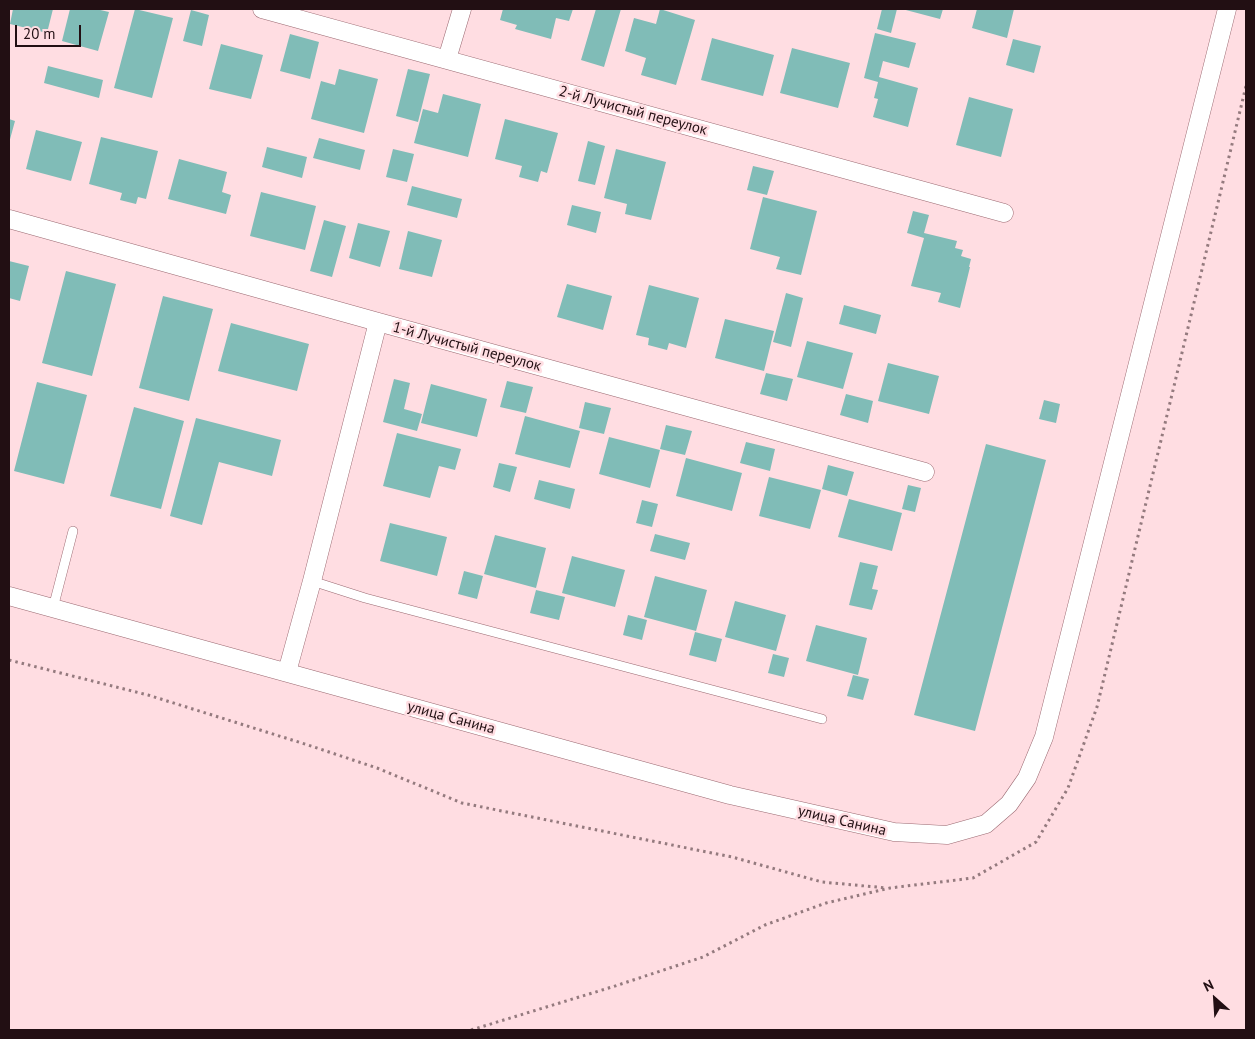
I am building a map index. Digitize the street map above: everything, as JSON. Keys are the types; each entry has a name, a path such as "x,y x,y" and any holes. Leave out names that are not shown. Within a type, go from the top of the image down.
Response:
{"street":[{"name":"2-й Лучистый переулок","path":"262,9 1004,213"},
{"path":"446,59 462,9"},
{"name":"улица Санина","path":"9,596 730,795 894,832 947,835 986,824 1008,804 1027,778 1044,737 1227,9"},
{"name":"1-й Лучистый переулок","path":"9,220 925,472"},
{"path":"286,672 312,580 378,322"}],"lane":[{"path":"54,608 73,531"},
{"path":"312,580 364,598 822,719"}],"path":[{"path":"471,1030 703,957 765,925 826,902 890,888 973,878 1036,842 1068,788 1097,707 1246,86"},
{"path":"9,660 148,695 298,742 377,768 462,804 732,857 822,882 890,888"}],"building":[{"path":"13,9 53,9 47,33 10,24"},
{"path":"70,9 96,9 109,12 98,51 62,41"},
{"path":"135,9 173,18 152,98 114,88"},
{"path":"503,9 573,9 569,21 556,18 551,39 515,29 517,25 500,20"},
{"path":"596,9 621,9 604,67 581,60"},
{"path":"660,9 695,20 676,85 641,75 646,58 625,51 634,18 656,24"},
{"path":"882,9 897,9 891,33 877,29"},
{"path":"902,9 943,9 940,19"},
{"path":"977,9 1014,9 1007,38 972,28"},
{"path":"191,10 209,15 202,46 183,41"},
{"path":"875,33 916,43 909,68 883,61 879,77 918,88 908,127 873,117 878,99 874,98 878,82 864,78"},
{"path":"290,34 319,42 310,79 280,71"},
{"path":"712,38 774,55 763,96 701,80"},
{"path":"1013,39 1041,46 1034,73 1006,65"},
{"path":"221,44 263,55 251,99 209,89"},
{"path":"792,48 850,63 838,108 780,93"},
{"path":"48,66 103,80 99,98 44,83"},
{"path":"339,69 378,79 364,133 311,119 321,81 335,85"},
{"path":"408,69 430,74 418,122 396,116"},
{"path":"443,94 481,104 468,157 414,143 423,109 438,113"},
{"path":"969,97 1013,109 1001,157 956,145"},
{"path":"9,119 15,121 9,143"},
{"path":"505,119 558,133 547,173 541,171 538,182 519,177 522,166 495,159"},
{"path":"36,130 82,142 71,181 26,169"},
{"path":"101,137 158,151 146,199 138,197 136,204 120,200 122,193 89,184"},
{"path":"319,138 365,150 360,170 313,158"},
{"path":"588,141 605,146 595,185 578,181"},
{"path":"267,147 307,157 302,178 262,167"},
{"path":"393,149 414,154 407,182 386,177"},
{"path":"616,149 666,162 651,220 625,214 627,204 604,198"},
{"path":"179,159 227,172 222,192 231,195 226,214 168,199"},
{"path":"753,166 774,171 767,195 747,190"},
{"path":"412,186 462,199 457,218 407,205"},
{"path":"261,192 316,206 305,250 250,236"},
{"path":"763,197 817,211 801,275 776,269 780,257 750,249"},
{"path":"572,205 601,212 596,233 567,225"},
{"path":"913,211 929,215 924,233 957,241 955,248 963,250 961,256 971,259 960,308 938,302 941,293 911,286 924,238 907,233"},
{"path":"324,220 346,226 332,277 310,271"},
{"path":"358,223 390,231 380,267 349,258"},
{"path":"408,231 442,240 432,277 399,269"},
{"path":"9,261 29,266 20,301 9,298"},
{"path":"66,271 116,284 92,376 42,363"},
{"path":"567,284 612,296 603,330 557,317"},
{"path":"649,285 699,298 686,348 669,343 667,350 648,345 649,338 636,335"},
{"path":"786,293 803,298 791,347 773,342"},
{"path":"163,296 213,309 189,401 139,388"},
{"path":"844,305 881,315 876,334 839,324"},
{"path":"725,319 774,331 764,371 715,358"},
{"path":"231,323 309,344 297,391 218,371"},
{"path":"807,341 853,353 843,389 797,377"},
{"path":"888,363 939,376 929,414 878,401"},
{"path":"766,373 793,379 787,401 760,394"},
{"path":"394,379 410,383 404,409 422,414 417,431 383,422"},
{"path":"507,381 533,387 526,413 500,407"},
{"path":"37,382 87,395 64,484 14,471"},
{"path":"431,384 487,399 477,437 421,423"},
{"path":"846,394 873,401 868,423 840,415"},
{"path":"1044,400 1060,404 1056,423 1039,419"},
{"path":"585,402 611,408 604,434 579,428"},
{"path":"134,407 184,421 161,509 110,496"},
{"path":"525,416 580,431 570,468 515,454"},
{"path":"196,418 281,440 272,476 219,462 202,525 170,516"},
{"path":"666,425 692,431 685,455 660,449"},
{"path":"397,433 461,449 455,470 439,466 430,498 383,486"},
{"path":"609,437 660,450 650,488 599,474"},
{"path":"746,442 775,449 770,471 740,463"},
{"path":"986,444 1046,460 975,731 914,715"},
{"path":"686,458 742,473 732,511 676,496"},
{"path":"499,463 517,467 510,492 493,487"},
{"path":"828,465 854,472 847,496 822,489"},
{"path":"769,477 821,490 810,529 759,516"},
{"path":"539,480 575,489 570,509 534,499"},
{"path":"908,485 921,488 915,512 902,509"},
{"path":"849,499 902,513 892,551 838,537"},
{"path":"642,500 658,504 652,527 636,523"},
{"path":"390,523 447,537 437,576 380,561"},
{"path":"655,534 690,543 685,560 650,551"},
{"path":"495,535 546,548 536,588 484,574"},
{"path":"572,556 625,570 615,607 562,593"},
{"path":"860,562 878,566 872,589 878,590 872,610 849,605"},
{"path":"464,571 483,576 477,599 458,594"},
{"path":"655,576 707,590 696,631 644,617"},
{"path":"536,590 565,597 559,620 530,613"},
{"path":"735,601 786,615 776,651 725,637"},
{"path":"628,615 647,620 642,640 623,635"},
{"path":"816,625 867,638 858,675 806,661"},
{"path":"695,632 722,639 716,662 689,655"},
{"path":"773,654 789,658 784,677 768,673"},
{"path":"853,675 869,679 863,700 847,696"}]}
